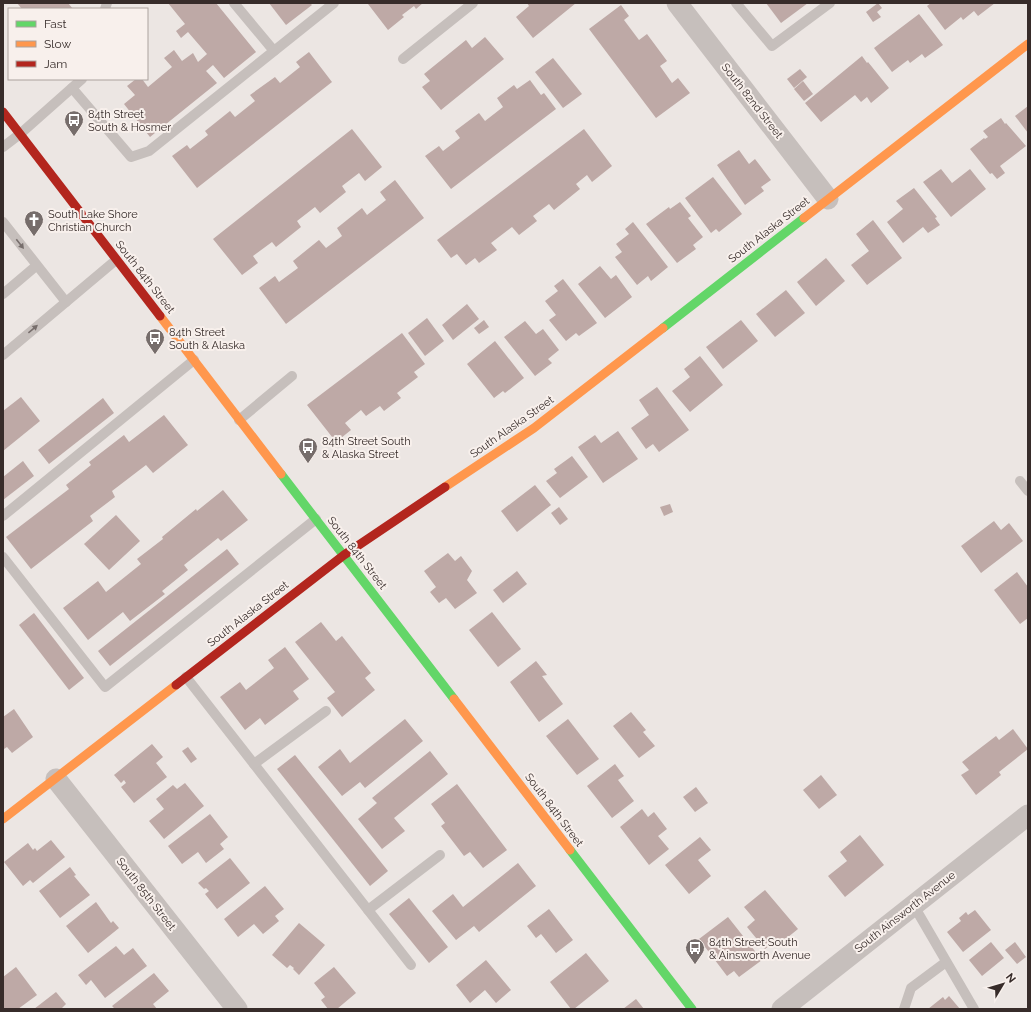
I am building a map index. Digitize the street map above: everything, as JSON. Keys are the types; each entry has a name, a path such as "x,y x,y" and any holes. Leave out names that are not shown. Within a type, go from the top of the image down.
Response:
{"street":[{"name":"South 82nd Street","path":"677,3 828,199"},
{"name":"South Alaska Street","path":"3,819 344,555 534,428 1028,44"},
{"name":"South 84th Street","path":"3,112 692,1009"},
{"name":"South 85th Street","path":"56,779 237,1009"},
{"name":"South Ainsworth Avenue","path":"782,1009 1028,815"}],"lane":[{"path":"234,3 274,51"},
{"path":"72,88 131,156 149,151 334,3"},
{"path":"403,59 473,3"},
{"path":"736,3 772,46 830,3"},
{"path":"3,147 20,134 81,80"},
{"path":"3,222 36,266 66,302"},
{"path":"3,355 116,260"},
{"path":"3,294 36,266"},
{"path":"3,516 194,360"},
{"path":"239,420 292,376"},
{"path":"1020,481 1028,491"},
{"path":"3,557 105,687 316,519"},
{"path":"186,677 411,965"},
{"path":"254,764 326,711"},
{"path":"368,910 440,855"},
{"path":"914,906 974,1009"},
{"path":"904,1009 911,988 946,962"}],"building":[{"path":"17,3 68,3 72,8 21,8"},
{"path":"168,3 216,3 256,52 224,78 213,65 206,71 217,83 150,137 124,104 135,95 127,86 135,80 143,80 148,87 172,67 164,58 174,50 182,61 193,53 198,62 207,54 188,32 181,38 176,31 185,24"},
{"path":"269,3 310,3 312,5 286,25"},
{"path":"368,3 423,3 416,9 414,6 402,15 404,17 388,30"},
{"path":"527,3 576,3 533,38 516,17 529,6"},
{"path":"766,3 808,3 781,23"},
{"path":"878,3 882,8 877,12 881,17 873,22 866,12"},
{"path":"931,3 995,3 978,16 974,11 963,20 961,17 945,30 927,6"},
{"path":"621,5 629,16 624,20 639,40 647,34 667,61 660,66 672,83 678,78 690,93 656,118 589,29"},
{"path":"919,14 943,45 925,58 922,54 910,63 908,60 892,72 874,48"},
{"path":"485,37 504,59 441,110 422,87 430,81 424,74 466,40 472,48"},
{"path":"309,52 332,82 197,188 172,156 187,145 190,149 208,135 205,131 230,111 235,117 255,101 250,95 275,77 280,83 300,67 296,62"},
{"path":"862,56 889,88 871,103 867,97 861,102 855,95 821,122 805,103"},
{"path":"553,58 582,94 563,108 535,72"},
{"path":"800,69 807,77 794,88 787,79"},
{"path":"530,80 541,95 544,93 556,109 451,189 425,156 439,146 443,151 460,138 455,131 479,113 485,121 503,107 497,98 514,85 517,89"},
{"path":"803,81 813,94 804,101 794,89"},
{"path":"1028,106 1028,133 1015,116"},
{"path":"1001,118 1026,146 1000,166 1005,173 997,179 992,173 990,174 970,149 984,138 985,139 988,137 983,131"},
{"path":"352,129 382,167 365,181 359,173 342,186 346,192 320,213 315,207 297,221 301,227 276,247 272,242 253,256 258,263 242,275 213,239"},
{"path":"584,129 612,166 592,182 587,175 576,184 580,189 554,210 549,204 533,216 537,221 519,235 512,227 491,243 497,250 479,263 475,258 466,265 457,254 451,258 437,240"},
{"path":"739,150 749,164 755,159 771,180 761,187 764,191 745,205 717,165"},
{"path":"941,169 952,183 970,169 986,189 951,217 923,182"},
{"path":"713,177 742,214 719,232 716,229 711,233 685,198"},
{"path":"395,180 424,218 286,324 259,288 275,276 279,282 298,268 293,261 319,240 326,248 342,236 337,228 362,208 367,215 386,200 380,192"},
{"path":"914,188 937,217 935,218 940,225 928,233 923,227 903,243 887,222 903,209 896,201"},
{"path":"680,202 691,216 688,218 703,237 693,245 696,249 677,263 646,224 669,207 670,209"},
{"path":"873,220 902,258 867,285 851,265 869,251 856,234"},
{"path":"633,222 668,267 651,281 648,276 637,285 615,257 622,252 616,244 629,234 625,229"},
{"path":"826,258 845,281 816,306 797,282"},
{"path":"600,266 611,279 616,275 632,297 605,318 578,284"},
{"path":"563,279 597,323 579,336 576,333 566,341 549,320 556,315 545,301 558,291 554,286"},
{"path":"786,290 805,313 775,337 756,314"},
{"path":"467,304 479,319 453,340 442,325"},
{"path":"427,318 444,341 425,356 408,333"},
{"path":"484,320 489,327 479,334 474,328"},
{"path":"741,320 758,341 723,369 706,347"},
{"path":"525,321 536,334 543,329 559,350 548,359 552,363 535,376 504,337"},
{"path":"402,333 425,364 414,372 418,377 397,393 401,398 384,411 380,406 366,416 361,410 345,423 351,430 336,442 307,405"},
{"path":"495,341 524,378 505,393 503,391 494,398 467,364"},
{"path":"700,356 723,385 690,412 672,391 690,377 684,369"},
{"path":"657,387 689,430 659,452 653,444 646,449 631,428 649,415 639,400"},
{"path":"21,397 40,421 3,451 3,411"},
{"path":"103,398 114,413 49,464 38,450"},
{"path":"164,415 188,445 153,473 146,465 112,491 115,497 90,516 93,521 31,569 6,537 69,489 66,485 91,465 89,462 124,435 129,442"},
{"path":"618,431 638,459 603,483 578,447 595,435 601,443"},
{"path":"572,456 588,477 560,498 546,481 557,473 554,469"},
{"path":"23,461 34,476 3,500 3,477"},
{"path":"535,485 551,505 517,532 501,511"},
{"path":"223,490 248,520 221,541 218,538 184,565 188,570 162,591 165,594 130,621 123,612 88,640 63,608 98,581 106,592 141,564 137,559 163,539 162,537 196,509 197,511"},
{"path":"670,504 673,512 664,516 660,507"},
{"path":"559,507 568,519 560,525 551,513"},
{"path":"116,515 140,541 109,570 84,544"},
{"path":"994,521 1001,530 1009,523 1023,541 981,573 961,546"},
{"path":"227,549 239,564 110,666 98,651"},
{"path":"448,553 455,561 461,556 472,571 467,580 477,593 455,609 446,598 439,603 430,592 436,587 424,571"},
{"path":"517,571 527,584 503,603 493,590"},
{"path":"1017,572 1028,587 1028,618 1020,624 994,590"},
{"path":"492,612 521,649 498,667 469,630"},
{"path":"34,613 84,678 69,690 19,625"},
{"path":"321,622 336,641 342,636 371,673 365,678 375,690 342,717 327,698 335,692 295,642"},
{"path":"285,647 309,679 293,691 299,699 265,725 260,718 245,730 220,697 240,682 246,690 274,668 268,660"},
{"path":"536,661 547,675 542,676 563,704 539,722 510,682"},
{"path":"14,709 33,737 12,753 7,747 4,749 3,747 3,717"},
{"path":"631,712 646,730 643,732 655,746 639,758 613,726"},
{"path":"405,719 423,741 365,788 360,782 342,796 318,767 340,749 350,763"},
{"path":"568,719 599,759 577,775 546,736"},
{"path":"1013,729 1028,749 999,772 1001,775 976,795 961,775 969,770 962,762 996,736 999,740"},
{"path":"152,744 163,757 156,763 167,777 134,803 121,787 126,783 124,780 121,783 114,775"},
{"path":"188,747 197,759 191,763 182,751"},
{"path":"430,751 448,774 394,818 405,831 382,849 358,819 377,803 372,798"},
{"path":"295,755 388,871 370,886 277,769"},
{"path":"615,764 624,776 618,780 634,801 612,818 587,786"},
{"path":"821,775 837,795 819,809 803,790"},
{"path":"185,783 204,806 164,839 149,821 164,809 156,799 173,785 177,789"},
{"path":"457,784 507,850 483,868 470,852 464,856 441,826 445,823 431,804"},
{"path":"696,787 708,803 695,812 683,797"},
{"path":"642,809 648,817 654,812 667,829 658,836 669,849 649,865 620,827"},
{"path":"210,814 228,837 220,844 224,849 206,863 198,852 182,864 168,846"},
{"path":"860,835 884,865 845,897 828,876 847,861 840,852"},
{"path":"700,837 711,850 698,860 711,876 689,894 665,865"},
{"path":"51,840 65,857 33,883 30,880 23,886 4,862 28,843 33,850 35,848 37,851"},
{"path":"230,858 250,883 217,909 205,894 209,891 206,888 204,889 198,883"},
{"path":"518,863 536,886 479,932 474,926 456,940 432,911 453,894 463,907"},
{"path":"70,867 76,875 74,876 90,895 60,918 39,891"},
{"path":"265,886 284,909 275,916 279,921 263,934 254,924 238,937 224,919"},
{"path":"765,890 798,929 777,946 774,942 765,949 747,927 755,920 744,907"},
{"path":"409,898 448,947 429,963 389,914"},
{"path":"96,902 111,923 113,921 119,928 88,953 66,926"},
{"path":"549,909 573,940 556,953 541,934 536,938 527,926"},
{"path":"975,910 991,930 963,952 947,932 961,921 959,918 966,912 968,915"},
{"path":"728,917 762,960 739,977 734,971 727,976 699,939"},
{"path":"299,923 325,945 299,975 290,965 287,968 272,955"},
{"path":"991,942 1004,958 982,976 969,960"},
{"path":"1015,942 1026,957 1017,964 1005,950"},
{"path":"116,946 124,955 133,948 147,966 105,998 91,980 86,985 78,975"},
{"path":"586,953 609,981 574,1009 571,1009 550,982"},
{"path":"486,960 511,990 496,1003 485,990 470,1003 456,985"},
{"path":"16,967 37,995 18,1009 3,1009 3,977"},
{"path":"334,967 356,993 337,1009 328,1009 321,1000 325,997 314,983"},
{"path":"154,973 169,991 153,1004 157,1009 115,1009 112,1006"},
{"path":"56,992 66,1004 61,1009 34,1009"},
{"path":"949,996 960,1009 928,1009 943,997 945,1000"},
{"path":"636,999 644,1009 623,1009"}],"traffic: fast":[{"path":"663,328 804,218"},
{"path":"281,474 454,699"},
{"path":"570,850 692,1009"}],"traffic: slow":[{"path":"804,218 1028,44"},
{"path":"160,316 281,474"},
{"path":"445,487 534,428 663,328"},
{"path":"3,819 176,685"},
{"path":"454,699 570,850"}],"traffic: jam":[{"path":"3,112 160,316"},
{"path":"176,685 344,555 445,487"}],"place":[{"name":"84th Street South & Hosmer","path":"74,137"},
{"name":"South Lake Shore Christian Church","path":"34,237"},
{"name":"84th Street South & Alaska","path":"155,355"},
{"name":"84th Street South & Alaska Street","path":"308,464"},
{"name":"84th Street South & Ainsworth Avenue","path":"695,965"}]}
